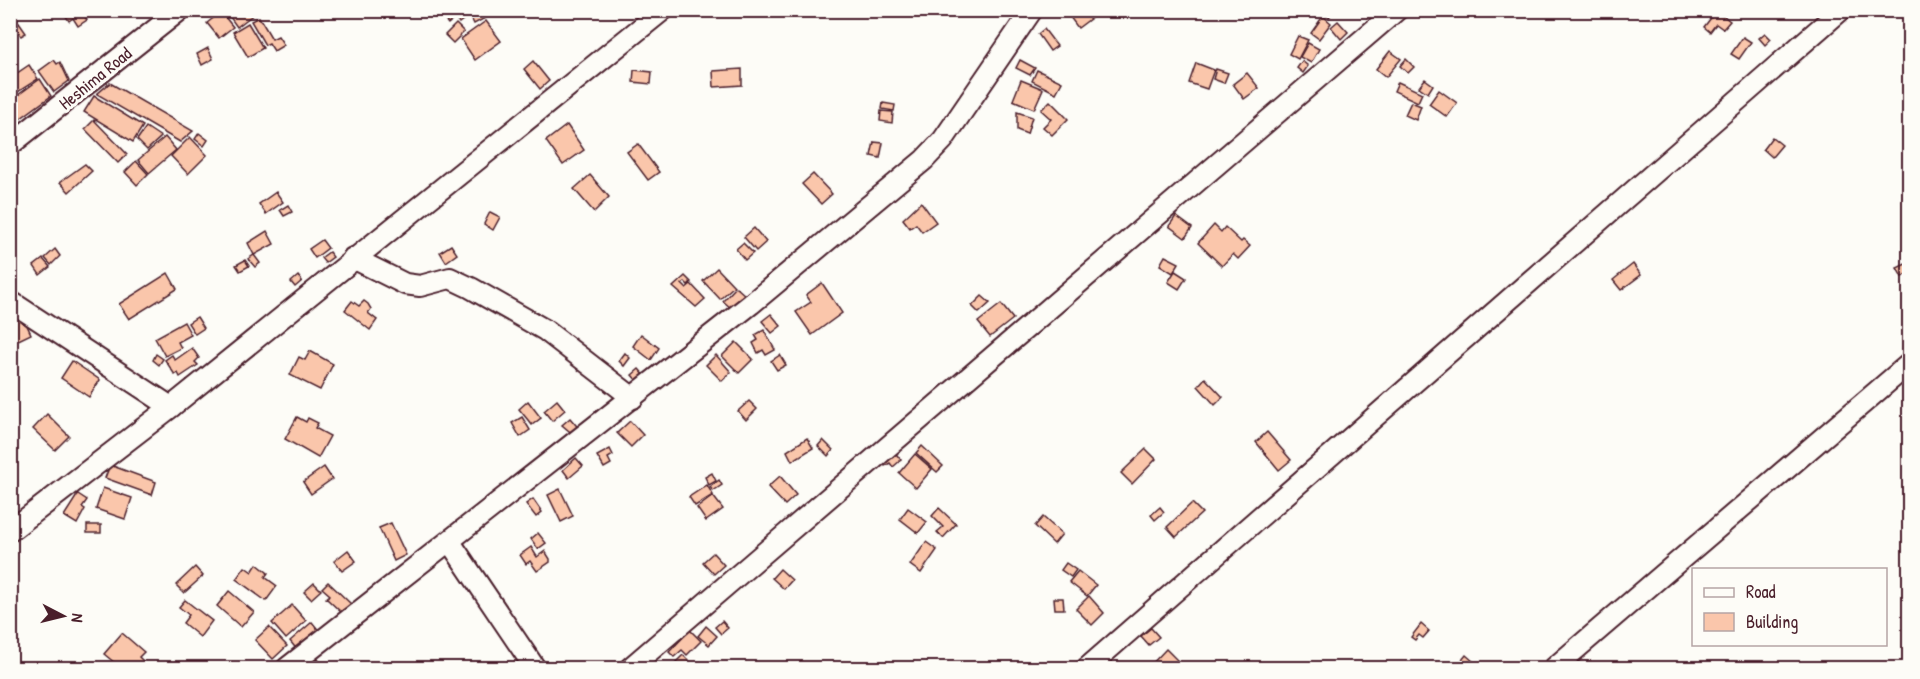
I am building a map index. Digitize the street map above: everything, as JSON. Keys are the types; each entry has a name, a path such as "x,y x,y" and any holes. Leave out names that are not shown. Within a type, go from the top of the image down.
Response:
{"street":[{"name":"Heshima Road","path":"10,146 180,10"},
{"path":"10,531 171,407 663,10"},
{"path":"287,669 751,304 924,160 943,140 1032,10"},
{"path":"630,669 1397,10"},
{"path":"1087,669 1840,10"},
{"path":"353,258 405,284 420,285 450,278 471,288 545,330 633,398"},
{"path":"10,301 171,407"},
{"path":"1554,669 1910,363"},
{"path":"450,542 535,669"}],"building":[{"path":"62,10 89,10 83,14 87,20 78,26 73,18 69,21"},
{"path":"225,10 259,10 237,27"},
{"path":"454,10 463,10 468,16 459,23 455,18 448,24 444,19"},
{"path":"467,10 483,10 487,17 474,24"},
{"path":"1071,10 1102,10 1078,28 1067,13"},
{"path":"1315,10 1334,11 1329,17 1325,12 1319,17"},
{"path":"1717,10 1728,10 1724,16 1730,21 1723,29 1716,24 1710,32 1704,27"},
{"path":"221,12 233,27 219,38 207,23"},
{"path":"1323,16 1331,23 1319,39 1311,33"},
{"path":"259,17 272,39 278,36 284,45 274,51 269,43 265,45 251,21"},
{"path":"486,21 501,41 475,60 461,39"},
{"path":"1338,21 1348,32 1341,39 1331,27"},
{"path":"19,23 26,33 21,36 18,31 12,36 10,28"},
{"path":"248,23 263,48 248,57 233,32"},
{"path":"456,24 464,32 453,43 445,35"},
{"path":"1044,29 1057,46 1050,51 1038,34"},
{"path":"1765,33 1771,39 1765,45 1759,38"},
{"path":"1298,36 1308,40 1298,59 1289,54"},
{"path":"1743,37 1751,42 1739,59 1731,54"},
{"path":"1308,43 1319,49 1311,63 1300,57"},
{"path":"208,48 213,59 202,65 197,54"},
{"path":"1390,51 1401,59 1386,77 1376,69"},
{"path":"1406,59 1414,67 1408,73 1400,66"},
{"path":"54,60 57,64 60,62 69,81 54,92 39,71"},
{"path":"1020,60 1035,68 1030,75 1016,68"},
{"path":"533,61 549,81 540,89 524,69"},
{"path":"1302,61 1308,66 1303,73 1297,68"},
{"path":"1196,63 1214,70 1207,89 1189,83"},
{"path":"29,65 38,79 10,97 10,78"},
{"path":"742,69 742,85 714,87 713,71"},
{"path":"1216,69 1228,73 1224,83 1213,79"},
{"path":"634,70 652,72 651,84 633,82"},
{"path":"1037,70 1062,82 1056,93 1032,81"},
{"path":"1247,73 1259,88 1244,99 1233,84"},
{"path":"40,79 51,96 10,126 10,101"},
{"path":"1425,79 1433,85 1428,93 1419,87"},
{"path":"1021,80 1043,89 1034,109 1013,100"},
{"path":"1398,82 1422,93 1418,102 1394,91"},
{"path":"110,83 193,131 180,142 97,94"},
{"path":"1439,90 1457,103 1447,117 1429,104"},
{"path":"94,96 143,126 133,142 84,112"},
{"path":"1050,101 1068,119 1052,135 1043,127 1051,119 1041,110"},
{"path":"1411,102 1421,106 1416,120 1405,115"},
{"path":"883,103 895,105 894,111 882,109"},
{"path":"881,111 893,112 892,123 880,121"},
{"path":"1017,112 1032,117 1027,134 1017,130"},
{"path":"94,120 127,154 118,163 85,129"},
{"path":"567,125 584,150 563,165 546,141"},
{"path":"146,127 161,137 147,150 137,140"},
{"path":"199,133 208,140 204,146 195,139"},
{"path":"165,137 176,150 149,173 138,160"},
{"path":"190,137 207,155 188,174 171,156"},
{"path":"1772,137 1782,145 1772,157 1763,149"},
{"path":"874,142 883,143 880,158 871,156"},
{"path":"638,144 659,172 648,180 627,152"},
{"path":"136,161 148,174 137,185 125,172"},
{"path":"85,164 92,171 69,192 60,182"},
{"path":"813,174 832,194 821,204 802,184"},
{"path":"590,175 609,197 594,212 574,189"},
{"path":"276,192 283,202 266,214 259,204"},
{"path":"921,202 936,222 922,232 916,224 910,228 903,219"},
{"path":"288,205 292,212 284,216 280,210"},
{"path":"490,212 500,217 493,230 484,224"},
{"path":"1176,216 1192,228 1185,238 1169,226"},
{"path":"1214,225 1221,232 1225,227 1241,242 1243,240 1250,246 1238,259 1233,254 1222,266 1198,243"},
{"path":"754,228 766,242 756,251 744,237"},
{"path":"267,231 274,244 254,255 248,243"},
{"path":"322,240 328,248 315,258 309,249"},
{"path":"743,243 753,253 745,260 736,249"},
{"path":"451,245 457,254 446,262 440,252"},
{"path":"55,249 60,256 51,265 45,258"},
{"path":"329,252 333,257 325,263 321,258"},
{"path":"254,255 260,263 255,267 248,259"},
{"path":"1165,256 1179,263 1173,273 1160,265"},
{"path":"43,259 50,267 40,275 34,266"},
{"path":"245,260 249,266 240,271 236,265"},
{"path":"1910,262 1910,273 1902,277 1897,268"},
{"path":"1633,264 1641,275 1621,290 1613,280"},
{"path":"717,268 734,286 720,299 703,281"},
{"path":"1175,271 1186,278 1179,289 1168,282"},
{"path":"168,273 177,289 129,319 119,304"},
{"path":"298,276 302,281 295,287 291,282"},
{"path":"685,276 691,282 688,285 685,282 682,284 686,288 691,284 705,299 696,307 673,287"},
{"path":"822,283 842,313 812,335 796,312 811,302 806,295"},
{"path":"736,287 745,295 732,309 723,301"},
{"path":"982,296 990,303 979,313 972,306"},
{"path":"352,301 359,306 364,301 368,304 371,309 368,313 377,320 370,330 345,310"},
{"path":"1001,304 1013,319 990,337 978,322"},
{"path":"771,314 781,326 772,333 762,321"},
{"path":"23,317 31,334 10,344 10,323"},
{"path":"197,317 204,328 195,334 188,323"},
{"path":"184,322 191,335 178,342 181,348 165,356 155,338"},
{"path":"764,330 775,350 766,355 763,350 758,353 753,343 758,340 755,335"},
{"path":"641,334 659,348 651,360 633,346"},
{"path":"736,342 753,359 739,373 722,356"},
{"path":"192,348 199,358 195,362 198,365 180,377 178,373 175,375 165,360 172,355 175,360"},
{"path":"310,351 333,364 320,390 290,375 299,357 305,360"},
{"path":"625,353 630,358 624,366 619,361"},
{"path":"156,354 163,359 159,365 153,360"},
{"path":"716,355 731,372 722,381 706,365"},
{"path":"780,355 786,365 777,370 771,361"},
{"path":"72,361 100,380 89,397 61,378"},
{"path":"639,369 646,377 639,383 632,375"},
{"path":"1205,378 1223,397 1215,405 1198,386"},
{"path":"557,400 565,410 552,421 544,411"},
{"path":"528,401 541,418 532,425 519,409"},
{"path":"749,401 757,409 746,420 738,411"},
{"path":"47,414 69,436 55,450 33,429"},
{"path":"297,417 306,422 308,418 318,423 315,428 330,436 318,458 285,439"},
{"path":"522,417 530,430 520,437 512,423"},
{"path":"570,418 581,431 575,436 562,425"},
{"path":"630,421 643,435 631,447 617,433"},
{"path":"1267,432 1291,460 1279,470 1256,442"},
{"path":"807,438 813,448 792,461 787,451"},
{"path":"823,440 833,450 828,456 818,446"},
{"path":"922,446 943,466 937,472 916,453"},
{"path":"610,449 613,455 608,458 611,464 604,468 597,456"},
{"path":"1146,449 1156,459 1132,484 1121,473"},
{"path":"893,450 901,460 893,467 890,463 885,466 881,460"},
{"path":"915,454 932,469 916,488 899,473"},
{"path":"576,458 583,466 569,478 563,470"},
{"path":"110,465 156,482 152,495 105,478"},
{"path":"324,467 332,479 311,494 303,482"},
{"path":"712,473 716,481 709,485 705,477"},
{"path":"780,476 796,495 785,505 768,487"},
{"path":"719,480 722,485 713,491 710,487"},
{"path":"707,485 713,495 695,506 689,497"},
{"path":"103,488 132,498 125,519 96,509"},
{"path":"560,489 573,516 561,522 548,495"},
{"path":"78,494 87,500 82,507 85,509 77,524 64,516"},
{"path":"713,496 723,509 706,521 697,508"},
{"path":"533,499 542,512 536,517 526,504"},
{"path":"1192,503 1202,513 1176,537 1167,527"},
{"path":"1160,507 1164,512 1155,520 1151,515"},
{"path":"908,508 927,522 918,533 900,519"},
{"path":"939,508 956,524 943,538 937,532 943,527 932,516"},
{"path":"1043,517 1062,534 1054,544 1035,526"},
{"path":"391,523 406,555 394,561 379,528"},
{"path":"87,525 101,525 101,533 87,533"},
{"path":"538,533 546,543 538,549 531,539"},
{"path":"926,542 937,550 921,573 910,565"},
{"path":"531,547 537,557 545,551 550,559 550,562 537,571 530,561 526,564 520,555"},
{"path":"348,550 356,561 342,571 334,561"},
{"path":"713,553 724,565 714,574 703,562"},
{"path":"1066,563 1076,570 1071,577 1061,570"},
{"path":"257,564 268,573 265,577 277,586 266,601 236,579 245,567 252,572"},
{"path":"195,567 203,576 184,593 176,585"},
{"path":"780,569 792,580 784,589 772,578"},
{"path":"1078,571 1096,585 1087,596 1069,582"},
{"path":"328,582 351,604 342,613 326,598 330,595 322,588"},
{"path":"314,583 321,590 311,599 304,592"},
{"path":"229,591 254,612 241,627 217,606"},
{"path":"1089,596 1104,613 1092,625 1076,609"},
{"path":"1054,598 1063,598 1064,609 1055,609"},
{"path":"185,600 212,621 200,637 183,623 189,615 179,607"},
{"path":"292,605 306,621 286,639 272,623"},
{"path":"722,621 728,628 721,634 715,627"},
{"path":"312,622 320,632 298,651 290,641"},
{"path":"1421,624 1429,631 1423,638 1419,635 1415,640 1411,637"},
{"path":"706,626 717,636 709,645 698,636"},
{"path":"269,627 287,646 273,659 255,640"},
{"path":"1151,628 1159,637 1149,645 1141,636"},
{"path":"690,630 701,641 687,655 682,650 674,657 669,652"},
{"path":"122,633 144,652 139,657 143,661 137,668 121,668 104,654"},
{"path":"1166,649 1183,666 1148,668"},
{"path":"683,655 694,666 692,668 681,668 675,663"},
{"path":"1466,655 1474,662 1469,667 1462,660"},
{"path":"318,659 324,668 308,668 309,664"}]}
